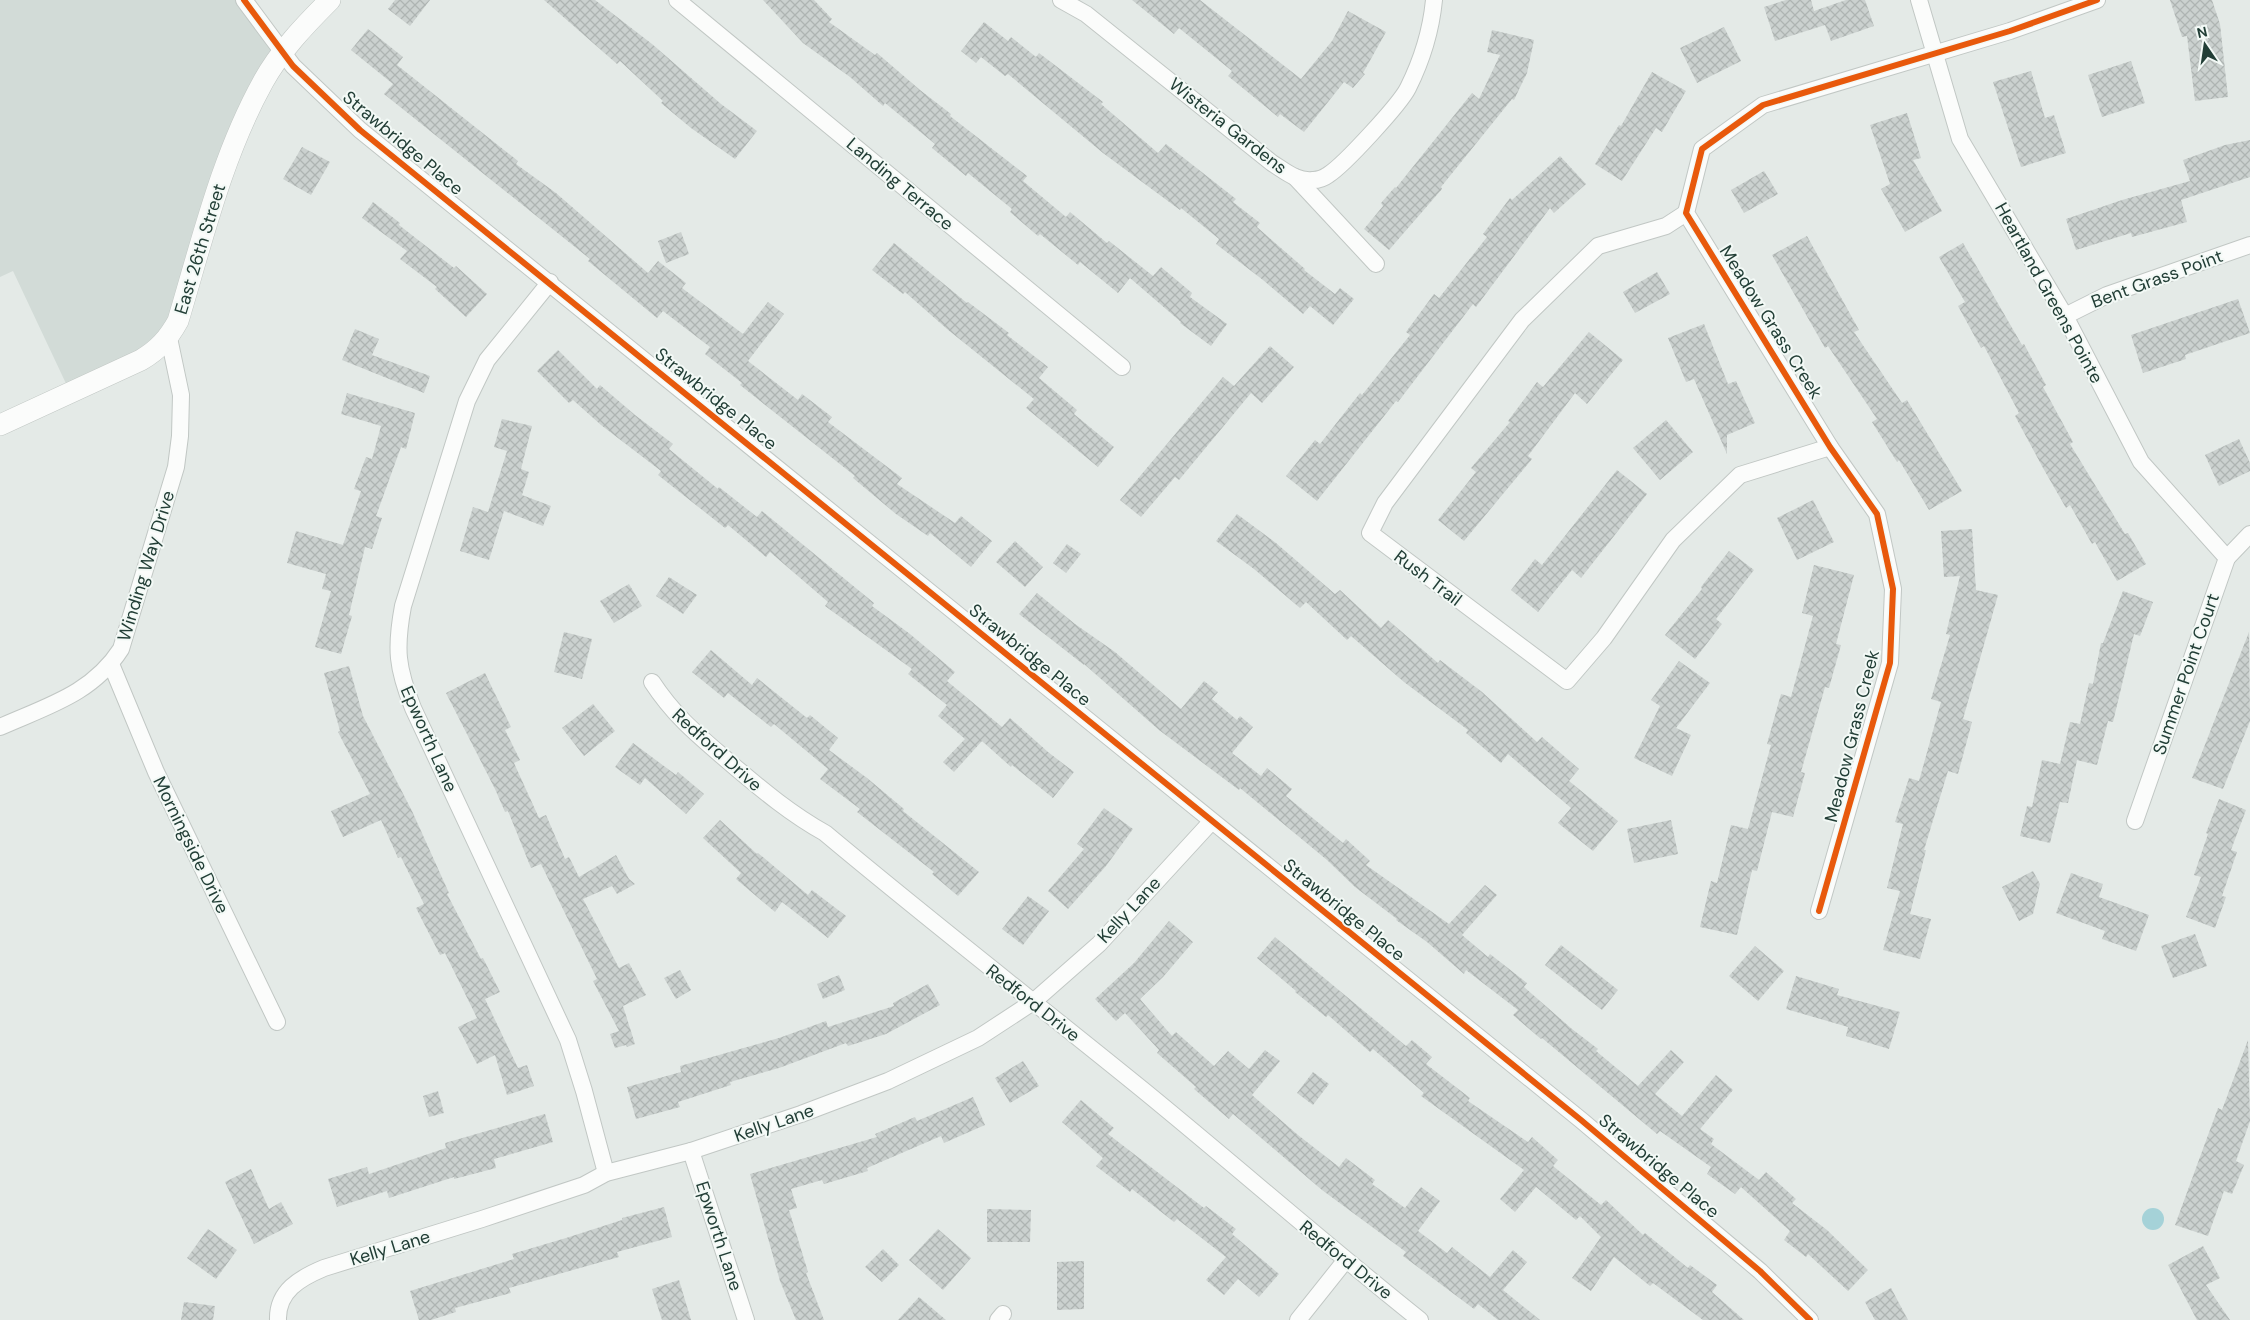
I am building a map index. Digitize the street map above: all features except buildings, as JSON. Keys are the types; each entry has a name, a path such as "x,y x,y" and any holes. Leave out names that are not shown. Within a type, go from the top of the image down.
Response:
{"street":[{"name":"Strawbridge Place","path":"244,0 293,66 360,130 550,282 1211,822 1581,1120 1760,1270 1800,1307 1810,1320"},
{"name":"East 26th Street","path":"0,425 141,360 157,350 169,338 178,321 217,189 239,130 263,81 282,52 300,30 330,0"},
{"name":"Landing Terrace","path":"677,0 1122,367"},
{"name":"Wisteria Gardens","path":"1061,0 1086,14 1272,163 1295,178 1315,180 1327,176 1362,142 1407,90 1422,58 1434,0"},
{"name":"Heartland Greens Pointe","path":"1919,0 1937,53 1960,139 2065,316 2141,462 2227,558"},
{"path":"1686,212 1702,148 1763,105 2010,31 2097,0"},
{"path":"1295,178 1376,264"},
{"name":"Meadow Grass Creek","path":"1686,212 1830,447 1877,514 1893,590 1890,663 1819,912"},
{"name":"Rush Trail","path":"1686,212 1666,226 1598,246 1522,320 1385,502 1370,533 1567,681 1604,638 1673,540 1740,474 1830,447"},
{"name":"Bent Grass Point","path":"2065,316 2107,294 2250,245"},
{"name":"Epworth Lane","path":"550,282 487,360 467,400 403,606 398,632 398,658 402,682 413,708 568,1040 606,1173"},
{"name":"Winding Way Drive","path":"0,727 71,696 93,682 111,664 122,649 176,466 180,436 181,395 169,338"},
{"name":"Summer Point Court","path":"2134,821 2227,558 2250,534"},
{"name":"Morningside Drive","path":"111,664 156,772 277,1022"},
{"name":"Redford Drive","path":"652,682 668,705 684,723 773,800 798,818 825,833 969,953 1144,1091 1346,1261 1420,1320"},
{"name":"Kelly Lane","path":"278,1316 282,1299 291,1286 318,1270 584,1185 606,1173 691,1151 801,1114 888,1081 978,1038 1033,1002 1099,944 1211,822"},
{"name":"Epworth Lane","path":"691,1151 746,1320"},
{"path":"1298,1320 1346,1261"}],"shaded area":[{"path":"0,0 244,0 282,52 263,81 169,338 70,392 13,271 0,277"}],"water":[{"path":"2153,1208 2161,1211 2164,1219 2161,1227 2153,1230 2145,1227 2142,1219 2145,1211"}],"cycle path":[{"path":"244,0 293,66 360,130 1581,1120 1760,1271 1810,1320"},
{"path":"1819,911 1890,663 1893,589 1877,514 1830,447 1686,213 1702,149 1763,105 2010,31 2097,0"}]}
